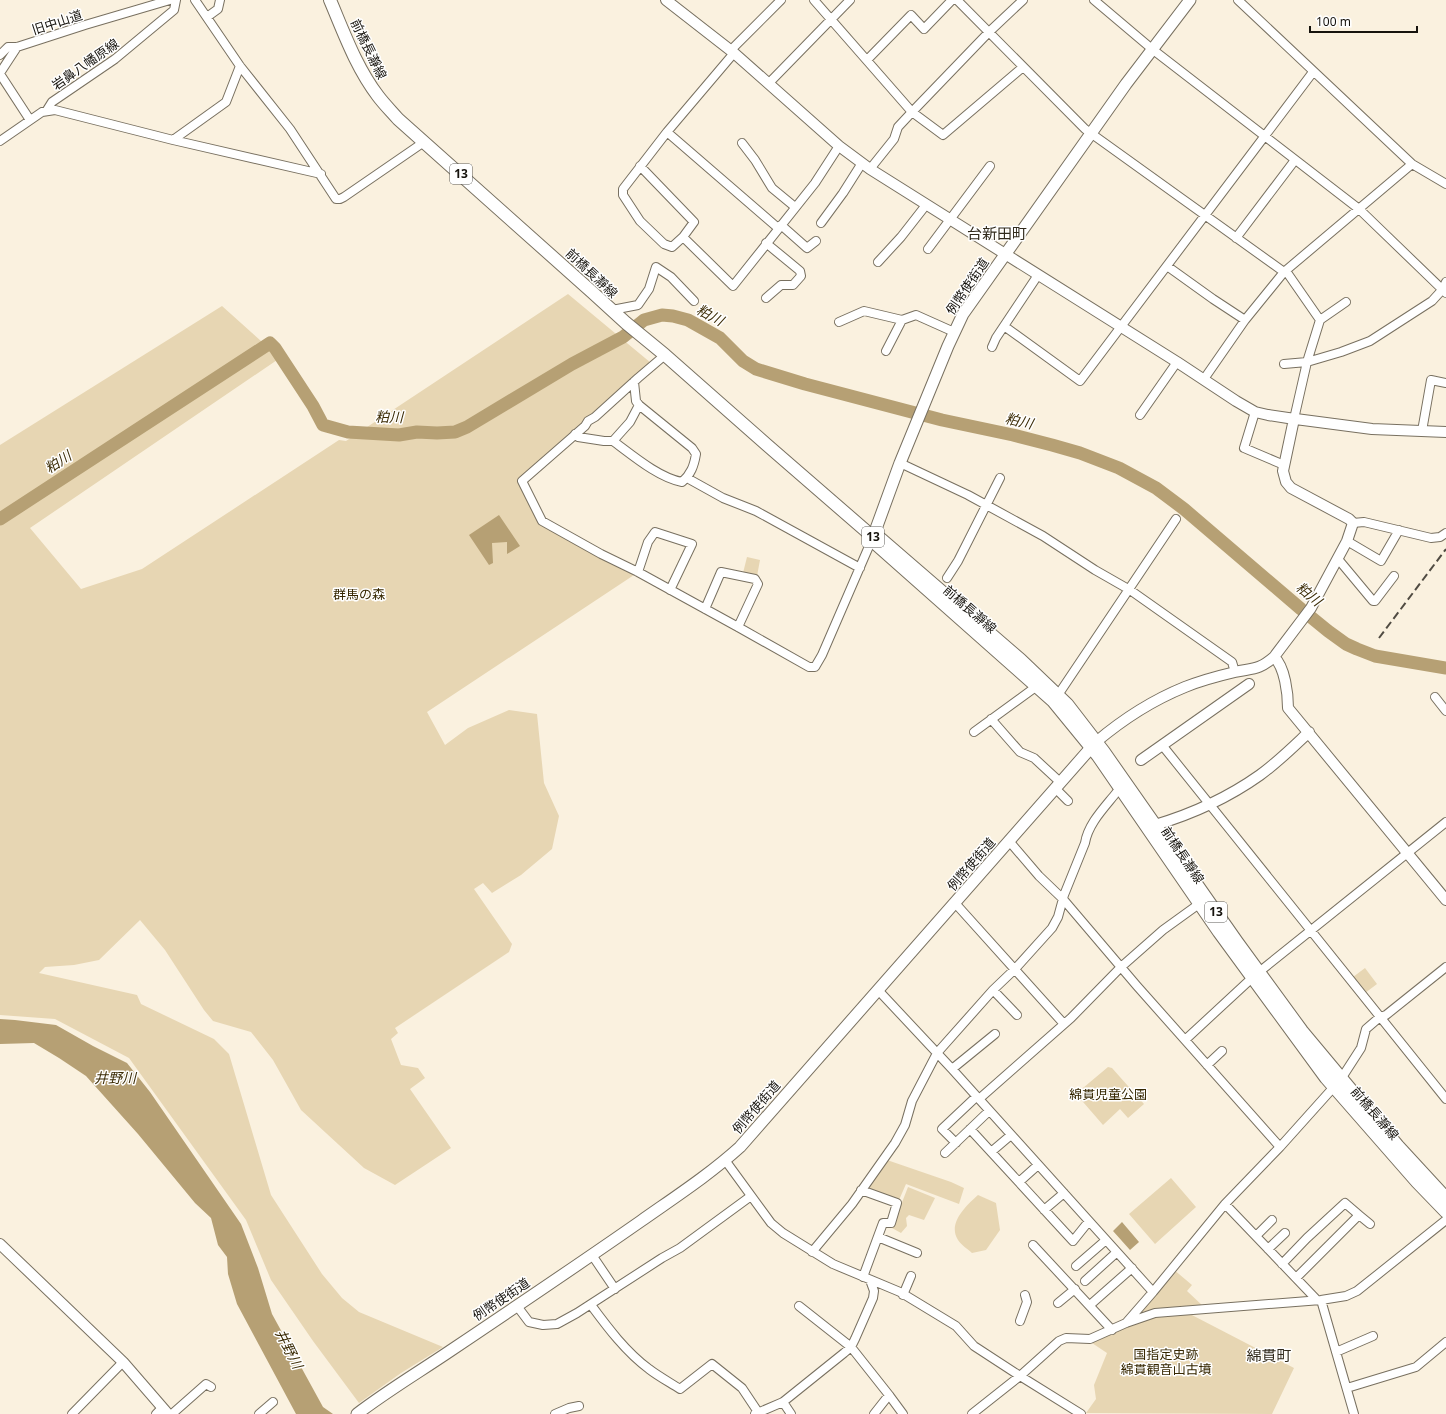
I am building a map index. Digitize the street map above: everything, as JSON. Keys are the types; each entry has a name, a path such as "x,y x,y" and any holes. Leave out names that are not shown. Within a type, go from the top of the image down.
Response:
{"main road":[{"name":"前橋長瀞線","path":"330,0 357,62 378,97 393,114 638,334 665,355 873,536 881,539 945,594 1021,660 1067,704 1121,791 1199,904 1302,1031 1338,1083 1407,1170 1446,1212"},
{"name":"例幣使街道","path":"873,536 923,405 954,332 968,306 1090,134 1190,0"},
{"name":"前橋長瀞線","path":"873,536 877,545 904,570 1038,686 1093,744 1155,825 1256,975"},
{"name":"例幣使街道","path":"361,1411 592,1255 725,1160 740,1146 1010,841 1093,744"},
{"name":"前橋長瀞線","path":"1338,1083 1446,1198"}],"street":[{"name":"旧中山道","path":"0,55 8,47 17,47 170,0"},
{"name":"岩鼻八幡原線","path":"0,141 42,112 48,110 52,102 115,59 174,10 176,0"},
{"path":"196,0 240,66 290,129 336,199 340,199 424,142"},
{"path":"207,17 218,10 220,0"},
{"path":"666,0 733,52 839,146 866,166 1255,412 1294,419 1372,429 1446,432"},
{"path":"640,166 694,222 683,237 672,247 664,244 640,221 623,195 623,189 640,166 667,132 733,52 781,0"},
{"path":"814,0 912,112 943,135 1023,67"},
{"path":"769,83 850,0"},
{"path":"867,60 911,15 924,29 952,0"},
{"path":"957,0 1090,134 1285,272 1320,320 1307,362 1284,465 1286,482 1291,488 1349,519 1353,523 1364,522 1430,538 1440,537 1446,533"},
{"path":"820,223 866,166 894,139 898,127 989,32 1023,0"},
{"path":"1094,0 1152,49 1358,210 1445,291"},
{"path":"1238,0 1412,164 1446,184"},
{"path":"17,47 0,73 30,120"},
{"path":"173,140 226,102 240,66"},
{"path":"1004,326 1080,381 1313,72"},
{"path":"48,110 55,110 173,140 321,174"},
{"path":"667,132 807,248 816,241"},
{"path":"742,143 755,160 772,188 795,207"},
{"path":"683,237 732,286 815,183 839,146"},
{"path":"1236,238 1295,160"},
{"path":"1204,379 1245,320 1285,272 1412,164"},
{"path":"928,249 990,166"},
{"path":"878,262 901,237 926,205"},
{"path":"766,243 800,271 801,276 793,285 781,285 766,298"},
{"path":"1167,266 1245,320"},
{"path":"612,310 638,304 643,300 656,267 671,277 694,301"},
{"path":"992,347 996,338 1038,275"},
{"path":"1284,364 1307,362 1341,352 1370,341 1445,291 1446,282"},
{"path":"1320,320 1346,302"},
{"path":"839,322 864,310 902,320 916,315 954,332"},
{"path":"886,351 902,320"},
{"path":"665,355 522,480 542,521 601,554 638,572 809,667 815,667 822,655 873,536"},
{"path":"1140,415 1177,362"},
{"path":"1422,431 1431,380 1446,383"},
{"path":"575,434 578,437 613,441 663,476 682,482 687,478 693,467 696,454 692,448 639,405 636,401 634,382"},
{"path":"613,441 630,422 639,405"},
{"path":"1255,412 1244,448 1284,465"},
{"path":"900,463 921,472 1044,536 1095,570 1130,590 1232,662 1235,672"},
{"path":"687,478 723,498 756,511 860,568"},
{"path":"947,578 958,561 1000,478"},
{"path":"1058,696 1176,519"},
{"path":"1093,744 1127,718 1155,701 1185,687 1235,672 1260,668 1274,657 1303,621 1311,608 1347,541 1353,523"},
{"path":"1347,541 1381,561 1399,530"},
{"path":"638,572 648,542 655,532 692,544 670,590"},
{"path":"1338,559 1372,601 1376,601 1394,576"},
{"path":"705,610 721,572 755,579 758,584 738,627"},
{"path":"1274,657 1279,662 1288,696 1288,708 1446,900"},
{"path":"1141,760 1249,684"},
{"path":"974,732 1038,686"},
{"path":"1435,697 1446,711"},
{"path":"992,719 1020,752 1034,758 1057,785 1068,801"},
{"path":"1155,825 1188,814 1244,786 1289,751 1309,732"},
{"path":"1162,745 1238,842 1311,930 1446,1099"},
{"path":"812,1252 848,1209 895,1142 901,1131 912,1101 937,1053 993,990 1015,969 1052,928 1058,917 1063,899 1091,825 1116,793 1121,791"},
{"path":"1185,1040 1256,975 1446,822"},
{"path":"1010,841 1039,876 1063,899 1280,1147"},
{"path":"955,903 1064,1024"},
{"path":"956,1143 942,1128 1064,1024 1121,967 1164,930 1199,904"},
{"path":"1126,1323 1225,1204 1280,1147 1338,1083 1361,1048 1366,1029 1446,967"},
{"path":"878,990 952,1069 1153,1292"},
{"path":"993,990 1016,1015"},
{"path":"952,1069 995,1034"},
{"path":"1208,1065 1222,1051"},
{"path":"945,1153 989,1111"},
{"path":"970,1129 1073,1241 1089,1221"},
{"path":"992,1152 1011,1135"},
{"path":"725,1160 771,1223 783,1233 833,1264 904,1294 956,1326 974,1346 1081,1414"},
{"path":"1019,1182 1038,1165"},
{"path":"591,1305 627,1349 648,1368 680,1389 712,1364 742,1388 757,1413 783,1402 835,1362 851,1347 873,1298 874,1291 867,1279 883,1223 890,1223 897,1203 861,1190"},
{"path":"1044,1210 1064,1193"},
{"path":"517,1306 529,1322 557,1324 591,1305 662,1258 680,1248 751,1196"},
{"path":"1282,1264 1307,1238 1346,1203 1370,1224"},
{"path":"1225,1204 1282,1264 1319,1300 1354,1414"},
{"path":"1296,1278 1359,1215"},
{"path":"1256,1236 1272,1220"},
{"path":"972,1414 1020,1376 1059,1341 1066,1338 1090,1339 1126,1323 1155,1314 1319,1300 1346,1296 1357,1291 1446,1220"},
{"path":"1268,1249 1285,1233"},
{"path":"878,1237 917,1253"},
{"path":"1076,1266 1106,1240"},
{"path":"0,1244 123,1362 162,1412"},
{"path":"1033,1245 1112,1330"},
{"path":"1085,1281 1117,1252"},
{"path":"592,1255 615,1289"},
{"path":"1090,1305 1132,1268"},
{"path":"904,1294 910,1276"},
{"path":"1058,1303 1074,1289"},
{"path":"1020,1320 1027,1302 1024,1295"},
{"path":"799,1306 851,1347 889,1394 903,1414"},
{"path":"1336,1352 1373,1336"},
{"path":"1347,1388 1416,1367 1446,1342"},
{"path":"72,1414 123,1362"},
{"path":"172,1414 206,1384 211,1387"},
{"path":"874,1414 889,1394"},
{"path":"259,1414 273,1402"},
{"path":"783,1402 791,1414"},
{"path":"555,1414 569,1408 579,1406"}],"green space":[{"name":"群馬の森","path":"568,294 651,363 518,479 540,523 634,575 427,712 445,745 468,728 509,710 537,714 544,783 559,816 552,849 521,875 492,893 483,883 474,889 512,944 509,952 395,1028 398,1033 391,1039 401,1065 418,1068 425,1078 410,1089 451,1148 395,1185 364,1168 301,1110 273,1060 251,1032 213,1021 204,1010 165,950 140,920 99,960 74,965 45,967 39,973 137,995 141,1004 214,1039 229,1054 271,1195 322,1274 342,1298 359,1312 443,1347 401,1373 359,1403 313,1341 271,1280 246,1220 129,1058 55,1019 0,1015 0,445 222,306 280,358 30,528 81,589 142,569 339,440 346,441"},
{"path":"747,557 760,560 757,576 743,573"},
{"path":"1365,968 1377,984 1365,993 1353,977"},
{"name":"綿貫児童公園","path":"1108,1067 1112,1068 1144,1104 1128,1118 1120,1109 1103,1125 1077,1095 1077,1093"},
{"path":"887,1160 964,1188 959,1204 906,1184 899,1200 866,1188"},
{"path":"1171,1178 1196,1207 1155,1244 1129,1214"},
{"path":"908,1187 935,1198 924,1220 909,1215 906,1218 907,1226 901,1233 892,1228"},
{"path":"978,1195 996,1203 1000,1230 986,1250 972,1253 958,1240 955,1234 955,1227 964,1209"},
{"name":"国指定史跡 綿貫観音山古墳","path":"1173,1269 1192,1285 1187,1291 1204,1307 1188,1313 1294,1368 1272,1414 1086,1413 1096,1399 1094,1385 1107,1353 1092,1343 1125,1328 1129,1320"}],"water":[{"path":"499,515 520,546 507,554 507,542 492,543 493,563 489,565 469,535"},
{"name":"井野川","path":"0,1019 56,1025 127,1063 150,1092 241,1224 258,1268 272,1314 323,1407 333,1414 296,1414 237,1304 228,1274 227,1257 218,1245 211,1218 195,1203 138,1134 86,1076 34,1043 0,1044"},
{"path":"1122,1222 1139,1242 1130,1250 1113,1231"}],"waterway":[{"name":"粕川","path":"0,519 270,343 275,348 313,406 323,425 348,432 399,435 417,432 455,432 467,427 572,364 623,337 644,320 662,315 673,316 688,320 720,338 743,361 756,369 805,384 942,420 1052,445 1080,453 1119,468 1156,488 1184,509 1301,609 1346,644 1375,656 1446,668"}],"railway":[{"path":"1379,638 1446,549"}],"district":[{"name":"台新田町","path":"997,234"},
{"name":"綿貫町","path":"1269,1356"}]}
